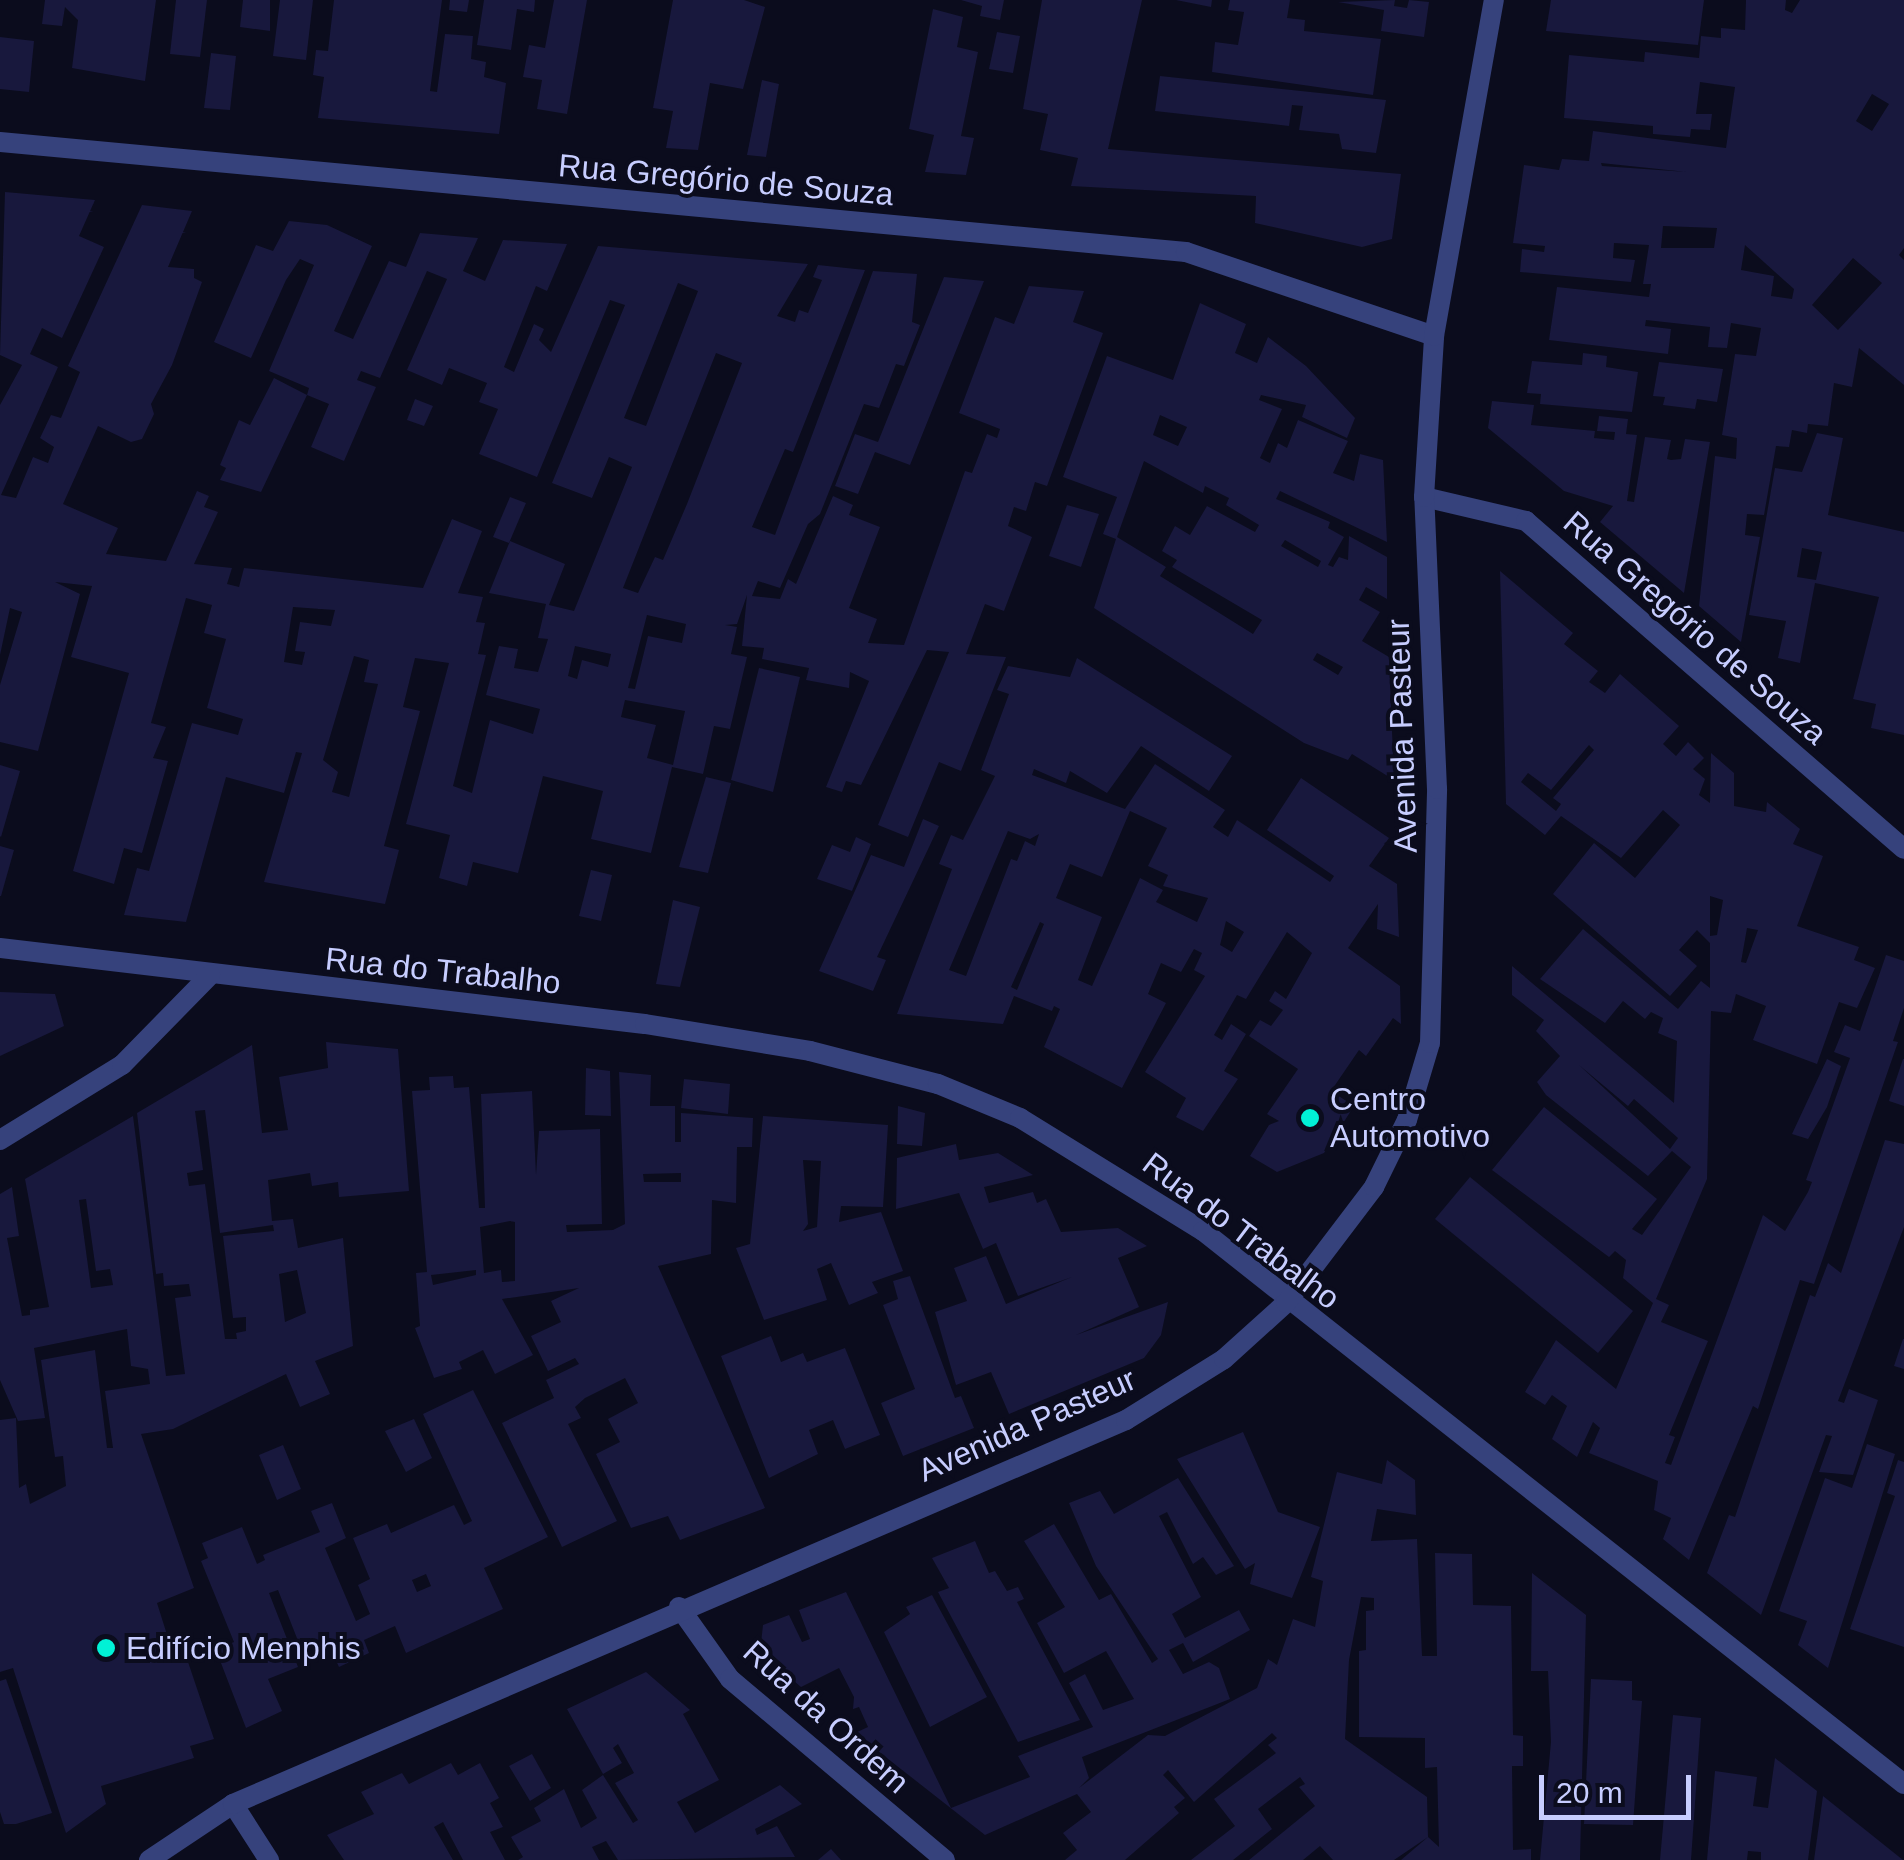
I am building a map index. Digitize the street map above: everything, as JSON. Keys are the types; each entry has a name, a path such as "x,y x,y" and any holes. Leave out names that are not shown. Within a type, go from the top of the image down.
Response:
{"street":[{"name":"Avenida Pasteur","path":"149,1860 232,1804 679,1607 1126,1420 1224,1358 1286,1303 1374,1186 1408,1120 1430,1043 1437,789 1424,497 1434,336 1494,0"},
{"name":"Rua Gregório de Souza","path":"0,142 1186,252 1434,336"},
{"name":"Rua Gregório de Souza","path":"1424,497 1526,521 1904,849"},
{"name":"Rua do Trabalho","path":"0,948 645,1024 907,1074 1020,1118 1117,1174 1203,1231 1286,1303 1904,1784"},
{"path":"0,1140 122,1064 210,975"},
{"name":"Rua da Ordem","path":"679,1607 730,1679 944,1860"},
{"path":"232,1804 269,1860"}],"building":[{"path":"45,0 156,0 145,81 72,68 78,20 65,7 62,26 42,24"},
{"path":"176,0 207,0 200,57 170,54"},
{"path":"243,0 270,0 270,31 240,27"},
{"path":"280,0 313,0 306,60 273,56"},
{"path":"334,0 442,0 430,91 437,92 445,34 473,36 471,59 486,62 484,77 506,83 499,134 318,118 324,77 313,75 316,50 328,51"},
{"path":"450,0 469,0 467,12 449,10"},
{"path":"484,0 535,0 534,12 517,9 511,50 477,45"},
{"path":"554,0 587,0 567,114 537,109 542,80 523,77 529,45 545,48"},
{"path":"673,0 744,0 765,7 743,89 710,83 698,150 666,148 673,111 653,108"},
{"path":"961,0 1004,0 1000,20 980,16 982,6"},
{"path":"1042,0 1142,0 1108,149 1401,174 1392,239 1362,247 1255,223 1256,196 1071,186 1078,158 1040,150 1048,114 1023,109"},
{"path":"1176,0 1212,0 1211,7"},
{"path":"1230,0 1290,0 1287,18 1305,20 1304,31 1381,39 1373,95 1212,72 1215,42 1238,45 1244,12 1228,10"},
{"path":"1395,0 1394,6 1407,8 1409,0 1429,2 1424,37 1381,31 1384,10 1338,2"},
{"path":"1551,0 1704,0 1698,45 1546,31"},
{"path":"1746,0 1786,0 1785,10 1792,13 1800,0 1904,0 1904,248 1899,255 1904,260 1904,385 1859,348 1852,387 1834,383 1828,426 1808,424 1807,433 1792,430 1789,447 1776,446 1764,515 1747,514 1745,535 1760,537 1741,642 1699,606 1715,456 1736,459 1737,438 1722,435 1735,354 1756,356 1761,328 1731,323 1727,348 1708,347 1710,327 1646,320 1645,326 1671,329 1668,354 1549,340 1557,287 1649,297 1651,284 1643,284 1649,245 1614,243 1613,258 1635,260 1631,282 1520,272 1522,249 1544,252 1545,246 1513,243 1524,165 1559,170 1562,159 1589,161 1593,131 1726,148 1735,87 1700,82 1696,114 1712,114 1710,130 1691,129 1690,137 1653,134 1653,126 1564,118 1569,55 1644,62 1645,52 1699,58 1701,36 1721,38 1721,28 1745,30","holes":["1872,94 1889,104 1872,131 1856,121","1601,163 1687,172 1602,166","1663,226 1717,228 1714,248 1661,248","1745,245 1794,289 1792,299 1771,296 1774,276 1741,270","1853,258 1882,283 1838,330 1812,305"]},
{"path":"933,9 963,17 957,47 978,52 961,136 974,138 966,175 925,172 934,135 909,129"},
{"path":"997,32 1020,36 1013,73 989,69"},
{"path":"0,37 34,41 29,92 0,89"},
{"path":"211,53 236,56 230,110 204,108"},
{"path":"1160,76 1386,100 1376,153 1342,149 1339,134 1299,130 1303,106 1292,105 1289,126 1155,111"},
{"path":"762,80 779,84 766,157 747,155"},
{"path":"5,192 95,200 79,236 104,247 62,338 42,328 30,354 58,367 1,495 16,498 33,457 48,463 54,447 40,438 51,415 61,418 80,372 68,366 142,205 192,211 168,267 194,269 194,278 202,282 172,365 151,404 154,414 142,439 131,442 98,426 63,504 118,528 106,554 166,561 197,491 209,496 204,507 218,512 194,564 232,568 227,584 239,587 244,568 423,588 452,519 482,531 458,593 483,597 476,622 485,623 478,654 486,655 453,786 472,793 490,720 533,734 540,709 486,695 499,646 518,649 514,668 538,672 548,639 538,638 546,604 489,593 510,541 565,564 549,605 574,611 632,467 609,457 592,498 552,483 625,305 610,300 537,477 479,454 498,409 479,402 487,383 449,368 442,385 407,370 447,279 427,271 380,378 361,371 357,380 376,387 344,461 311,447 329,404 307,395 309,388 269,371 314,265 300,259 286,280 251,358 214,342 256,245 273,251 289,221 327,225 372,246 334,331 353,339 389,261 406,267 420,233 478,238 463,271 485,281 503,240 567,244 547,291 536,286 504,367 514,372 534,324 544,329 539,340 551,352 598,246 808,264 777,316 795,322 799,310 808,313 822,280 813,277 818,265 865,270 793,452 785,449 752,527 775,535 873,271 917,274 912,322 920,325 904,366 896,364 879,408 864,404 820,514 808,524 780,588 758,581 752,596 780,599 788,579 796,584 833,496 853,505 849,515 880,527 849,608 877,619 868,643 904,645 965,471 972,473 987,434 997,438 1000,429 959,413 995,317 1014,324 1029,286 1084,291 1073,322 1103,333 1047,486 1035,482 1026,511 1014,507 1008,526 1032,537 1004,611 985,604 966,654 1006,657 961,771 939,762 908,837 878,825 949,652 927,650 861,785 846,781 842,792 826,787 869,681 850,672 849,688 806,680 809,668 762,659 764,648 742,646 747,595 737,624 725,625 737,627 731,654 747,657 730,729 714,726 703,774 672,767 651,853 591,839 603,791 543,776 518,873 473,862 467,886 439,878 450,835 406,824 449,663 415,658 403,707 420,711 384,846 399,850 385,904 264,882 302,753 296,752 284,793 226,777 186,922 124,915 137,868 149,871 192,723 238,735 243,719 207,708 226,639 204,633 212,605 186,598 151,723 166,727 153,758 168,761 142,853 124,848 114,884 73,871 129,673 71,657 92,586 55,582 80,594 38,751 0,742 0,685 22,612 10,608 0,655 0,405 22,365 0,355","holes":["678,283 698,291 646,426 624,418","716,353 742,363 663,560 655,557 638,593 623,588","293,607 335,610 331,626 300,622 295,651 305,652 302,665 284,662","647,615 686,624 682,643 648,636 635,689 628,688","575,646 611,654 608,667 582,660 577,679 568,676","354,656 369,660 364,682 378,684 349,797 332,792 338,772 323,760","625,700 685,711 673,765 647,758 656,725 621,717"]},
{"path":"944,277 984,281 910,465 875,452 858,494 835,486 855,434 878,442"},
{"path":"1200,303 1246,324 1235,353 1257,363 1268,337 1306,366 1355,418 1347,438 1302,417 1306,405 1261,395 1259,400 1282,409 1260,458 1270,463 1278,443 1287,448 1298,420 1348,441 1333,473 1354,481 1360,454 1383,460 1387,542 1280,491 1276,499 1330,522 1328,528 1344,537 1328,565 1333,567 1339,557 1348,560 1349,536 1387,557 1387,599 1366,587 1359,600 1380,612 1362,641 1389,657 1394,780 1352,754 1348,760 1304,743 1094,608 1116,539 1103,534 1117,497 1063,477 1107,356 1173,380","holes":["1160,415 1187,427 1178,446 1153,435","1144,461 1203,493 1205,486 1229,498 1226,505 1259,525 1255,532 1207,506 1190,535 1175,526 1162,551 1177,560 1172,567 1262,620 1253,634 1160,576 1166,567 1117,537","1285,540 1321,561 1318,567 1281,546","1317,653 1343,667 1338,675 1313,660"]},
{"path":"1583,353 1607,356 1606,367 1638,372 1632,412 1540,404 1541,394 1527,393 1532,361 1582,365"},
{"path":"1659,362 1723,369 1717,402 1697,399 1695,409 1663,405 1665,397 1653,396"},
{"path":"274,378 307,395 261,492 220,480 226,468 220,465 239,420 250,425"},
{"path":"415,399 433,406 424,426 407,420"},
{"path":"1492,401 1534,405 1531,425 1595,431 1594,438 1614,440 1615,432 1597,431 1599,416 1628,419 1626,434 1637,435 1627,501 1634,502 1645,437 1671,440 1667,459 1671,460 1681,459 1685,439 1710,442 1684,593 1600,522 1613,506 1564,491 1488,428"},
{"path":"1817,433 1843,438 1828,515 1904,532 1904,735 1871,728 1876,704 1853,699 1879,597 1815,583 1800,663 1778,658 1786,621 1749,615 1775,468 1802,472","holes":["1802,548 1822,552 1816,580 1797,577"]},
{"path":"510,497 526,503 509,543 493,537"},
{"path":"1067,505 1099,514 1081,567 1049,556"},
{"path":"1500,571 1573,633 1564,644 1598,671 1589,682 1605,693 1620,674 1679,726 1663,744 1676,756 1688,742 1704,758 1693,769 1705,779 1699,795 1710,803 1711,753 1734,773 1734,806 1766,812 1767,802 1800,829 1793,844 1823,856 1797,926 1859,947 1854,960 1875,968 1857,1008 1839,1002 1817,1064 1753,1040 1766,1006 1736,994 1731,1013 1711,1011 1707,1179 1656,1299 1669,1305 1661,1322 1708,1341 1669,1435 1675,1437 1665,1463 1671,1465 1763,1215 1785,1231 1808,1192 1812,1182 1806,1180 1850,1058 1834,1052 1845,1025 1860,1031 1886,955 1904,961 1904,1008 1893,1041 1898,1042 1814,1284 1800,1280 1758,1409 1753,1406 1689,1560 1663,1539 1671,1518 1654,1510 1658,1481 1589,1453 1600,1428 1593,1422 1577,1457 1552,1439 1567,1406 1552,1395 1545,1405 1525,1392 1556,1340 1616,1389 1653,1303 1623,1278 1626,1260 1615,1251 1609,1257 1492,1170 1544,1107 1657,1199 1632,1229 1642,1235 1691,1167 1672,1151 1648,1176 1546,1095 1537,1082 1560,1056 1536,1031 1544,1020 1512,995 1512,966 1674,1103 1677,1041 1658,1033 1663,1018 1651,1012 1645,1019 1623,1001 1605,1023 1540,979 1583,929 1678,1009 1701,981 1710,988 1710,943 1697,930 1679,950 1697,966 1670,996 1553,894 1594,843 1635,878 1680,825 1663,810 1621,858 1561,816 1545,835 1506,804","holes":["1589,745 1594,750 1553,798 1561,804 1556,811 1521,782 1528,773 1551,790","1710,896 1723,900 1717,935 1710,936","1747,928 1758,930 1746,963 1741,962","1579,1065 1628,1106 1634,1099 1678,1138 1670,1149"]},
{"path":"1077,658 1232,756 1209,791 1141,746 1107,793 1070,771 1066,783 1034,769 1032,775 1125,809 1155,764 1225,810 1213,827 1228,837 1237,820 1330,882 1334,876 1267,830 1301,778 1389,838 1369,866 1397,884 1399,937 1377,929 1378,904 1348,948 1400,986 1401,1024 1393,1018 1366,1056 1359,1050 1331,1091 1354,1106 1324,1153 1277,1172 1250,1156 1269,1125 1279,1121 1267,1114 1298,1069 1249,1036 1260,1020 1271,1026 1283,1010 1269,1001 1275,991 1286,999 1312,953 1287,932 1246,999 1237,995 1214,1035 1222,1040 1231,1024 1246,1034 1224,1071 1238,1079 1203,1131 1176,1117 1186,1098 1145,1072 1205,976 1194,970 1202,953 1194,949 1181,972 1161,963 1148,994 1166,1003 1122,1088 1044,1047 1060,1009 1054,1006 1052,1011 1014,996 1003,1024 897,1014 952,869 939,864 951,835 963,840 995,776 981,770 1009,694 997,690 1008,666 1070,677","holes":["1130,811 1167,828 1148,866 1168,875 1163,886 1208,898 1197,922 1156,902 1163,890 1140,878 1092,986 1078,980 1102,917 1056,898 1070,864 1102,877","1008,831 1030,839 1039,834 1035,846 1025,841 1017,861 1011,859 966,976 949,970","1226,921 1244,932 1232,952 1220,945","1040,922 1044,924 1017,990 1011,987"]},
{"path":"759,668 800,677 773,792 731,780"},
{"path":"0,765 20,771 1,837 0,836"},
{"path":"706,777 731,783 708,873 679,867"},
{"path":"923,819 939,826 877,957 886,960 873,991 819,971 871,855 904,867"},
{"path":"856,837 871,844 852,891 817,879 832,845 850,852"},
{"path":"0,846 14,850 1,896 0,896"},
{"path":"591,870 612,875 601,921 579,916"},
{"path":"673,900 700,907 680,987 656,984"},
{"path":"0,992 55,994 64,1026 0,1056"},
{"path":"326,1042 398,1049 409,1191 339,1197 338,1182 312,1186 310,1173 268,1180 272,1221 293,1219 298,1248 343,1238 353,1346 315,1361 330,1394 300,1407 286,1374 173,1429 141,1434 194,1588 157,1603 175,1660 186,1656 214,1739 190,1746 194,1758 101,1786 106,1804 66,1833 13,1668 0,1672 0,1420 16,1418 19,1488 26,1484 30,1504 66,1486 63,1456 55,1457 41,1360 95,1350 107,1448 113,1448 105,1391 150,1384 148,1369 131,1366 127,1329 34,1348 45,1418 18,1421 0,1380 0,1194 12,1187 19,1236 7,1238 22,1316 30,1315 30,1310 49,1307 25,1179 133,1116 166,1376 185,1374 175,1298 191,1296 189,1284 164,1286 163,1273 156,1274 137,1113 252,1045 262,1133 288,1130 279,1077 328,1068","holes":["205,1110 220,1233 273,1225 274,1231 223,1236 233,1318 246,1317 246,1331 236,1333 237,1339 225,1339 205,1184 189,1186 187,1173 203,1170 195,1111","86,1199 96,1271 110,1269 113,1285 91,1288 79,1200","297,1270 306,1313 285,1322 279,1274"]},
{"path":"1827,1059 1841,1066 1827,1107 1808,1139 1792,1134"},
{"path":"1904,1059 1904,1106 1889,1101"},
{"path":"586,1068 610,1071 611,1116 585,1115"},
{"path":"619,1072 651,1075 650,1106 675,1106 675,1142 681,1142 681,1113 753,1118 752,1147 737,1147 736,1203 712,1200 711,1254 658,1266 765,1508 680,1540 668,1516 631,1528 596,1454 620,1442 608,1419 638,1403 625,1378 585,1398 575,1407 581,1418 568,1424 617,1521 562,1547 502,1423 554,1398 546,1380 579,1364 575,1358 548,1371 531,1336 561,1322 551,1301 579,1288 502,1299 533,1355 495,1374 483,1350 459,1362 462,1369 434,1378 415,1328 420,1326 416,1273 427,1272 412,1091 430,1090 429,1077 453,1076 454,1088 469,1087 479,1208 485,1208 481,1094 532,1091 536,1175 539,1131 600,1129 602,1224 566,1225 567,1232 613,1230 625,1224","holes":["681,1173 681,1182 644,1182 643,1174","515,1222 515,1281 502,1282 501,1270 484,1273 480,1227","476,1270 476,1275 433,1285 431,1275"]},
{"path":"684,1079 730,1084 728,1114 681,1108"},
{"path":"898,1106 925,1113 922,1146 897,1144"},
{"path":"763,1116 888,1125 883,1207 841,1206 839,1222 881,1212 903,1271 872,1282 878,1293 849,1305 831,1263 817,1269 827,1300 764,1320 736,1248 750,1244","holes":["803,1160 821,1161 817,1227 803,1231 808,1224"]},
{"path":"1885,1140 1904,1144 1904,1227 1838,1401 1844,1403 1849,1389 1878,1400 1853,1475 1819,1472 1832,1436 1826,1435 1761,1615 1707,1573 1729,1515 1735,1517 1810,1295 1815,1297 1828,1263 1841,1273"},
{"path":"956,1144 959,1160 998,1153 1033,1175 984,1187 989,1203 1033,1192 1037,1203 1046,1199 1061,1232 1118,1228 1147,1246 1118,1258 1139,1307 1076,1335 1168,1302 1161,1335 1144,1358 1009,1414 991,1372 956,1385 935,1312 967,1301 954,1268 986,1256 1006,1304 1072,1277 1018,1296 996,1243 983,1249 959,1193 896,1209 897,1158"},
{"path":"1470,1177 1633,1311 1598,1353 1435,1219"},
{"path":"910,1276 955,1398 961,1396 974,1428 903,1456 881,1403 915,1389 883,1305 898,1299 893,1281"},
{"path":"771,1336 781,1362 803,1353 807,1362 845,1348 880,1435 845,1449 833,1420 809,1430 818,1454 769,1478 721,1356"},
{"path":"1904,1339 1904,1369 1894,1366"},
{"path":"473,1390 548,1537 484,1568 503,1609 406,1653 395,1626 364,1640 369,1653 339,1667 327,1641 302,1651 278,1590 269,1593 298,1667 268,1679 282,1711 246,1728 216,1650 234,1642 201,1561 208,1558 202,1543 242,1527 257,1564 265,1560 263,1555 320,1532 311,1511 332,1503 346,1538 325,1548 356,1621 370,1614 358,1585 370,1579 353,1538 387,1524 391,1533 454,1505 464,1525 472,1521 423,1414","holes":["426,1574 431,1586 417,1592 412,1580"]},
{"path":"414,1419 432,1458 406,1472 385,1431"},
{"path":"1243,1432 1278,1512 1320,1527 1292,1598 1250,1584 1255,1563 1245,1569 1177,1459"},
{"path":"1867,1444 1895,1454 1828,1668 1798,1645 1807,1621 1779,1611 1825,1478 1852,1488"},
{"path":"283,1445 301,1489 277,1500 259,1455"},
{"path":"1387,1460 1415,1480 1416,1515 1377,1509 1371,1541 1417,1539 1422,1656 1437,1656 1435,1553 1472,1554 1473,1605 1511,1606 1513,1735 1523,1736 1523,1766 1512,1766 1513,1850 1531,1849 1531,1860 1401,1860 1428,1837 1394,1860 1333,1860 1320,1846 1303,1860 1249,1860 1315,1806 1299,1787 1305,1784 1300,1777 1258,1809 1272,1829 1233,1860 1191,1860 1235,1826 1214,1799 1276,1753 1268,1745 1277,1738 1272,1733 1194,1802 1168,1770 1163,1775 1185,1798 1174,1807 1179,1813 1125,1860 1065,1860 1077,1850 1063,1833 1091,1812 1077,1794 985,1835 855,1733 868,1727 859,1707 853,1709 854,1697 839,1668 801,1687 760,1652 763,1625 789,1615 802,1642 810,1639 799,1610 846,1592 951,1808 1030,1777 1018,1756 1093,1727 1069,1683 1085,1674 1103,1710 1134,1699 1106,1651 1064,1673 1037,1623 1065,1607 1024,1541 1054,1524 1099,1600 1111,1594 1152,1663 1158,1659 1096,1566 1069,1503 1100,1491 1114,1514 1178,1478 1234,1566 1216,1575 1203,1557 1193,1564 1167,1512 1159,1516 1201,1597 1172,1614 1185,1638 1239,1610 1250,1630 1193,1662 1183,1643 1169,1650 1183,1674 1209,1662 1219,1668 1230,1699 1082,1757 1089,1778 1079,1788 1148,1735 1165,1736 1257,1688 1268,1659 1277,1665 1293,1619 1315,1627 1323,1581 1311,1577 1337,1472 1382,1484","holes":["1361,1597 1374,1598 1374,1610 1366,1611 1366,1650 1359,1651 1359,1737 1425,1738 1425,1768 1437,1767 1439,1847 1428,1837 1427,1797 1345,1739 1349,1660"]},
{"path":"1898,1460 1904,1462 1904,1647 1850,1629 1895,1496 1887,1493"},
{"path":"975,1541 989,1573 995,1571 1007,1591 1018,1587 1024,1599 1017,1602 1080,1720 1018,1742 938,1592 949,1588 932,1558"},
{"path":"1532,1573 1586,1615 1580,1860 1540,1860 1551,1742 1548,1671 1531,1671"},
{"path":"932,1595 987,1697 930,1727 884,1632 910,1614 906,1607"},
{"path":"646,1672 690,1710 683,1714 719,1780 677,1802 695,1833 780,1785 802,1804 755,1829 757,1835 777,1826 795,1857 618,1860 606,1841 592,1847 599,1860 518,1860 523,1857 511,1837 541,1821 534,1808 564,1789 581,1828 597,1818 582,1790 603,1775 633,1823 638,1820 615,1783 634,1773 618,1744 613,1748 622,1763 603,1774 567,1709"},
{"path":"6,1679 52,1813 16,1824 4,1824 0,1812 0,1681"},
{"path":"1591,1679 1632,1681 1632,1700 1642,1701 1633,1825 1584,1824"},
{"path":"1673,1715 1701,1718 1691,1860 1660,1860"},
{"path":"532,1754 551,1788 530,1801 509,1766"},
{"path":"1775,1758 1817,1791 1808,1860 1761,1860 1761,1852 1748,1851 1747,1860 1707,1860 1715,1771 1757,1777 1753,1806 1768,1808"},
{"path":"451,1763 458,1775 480,1763 499,1798 490,1803 503,1827 490,1832 505,1860 463,1860 443,1822 434,1827 453,1860 344,1860 327,1835 374,1814 361,1792 402,1773 409,1784"},
{"path":"1823,1796 1903,1860 1814,1860"},
{"path":"831,1849 841,1860 818,1860"}],"place":[{"name":"Centro Automotivo","path":"1310,1118"},
{"name":"Edifício Menphis","path":"106,1648"}]}
